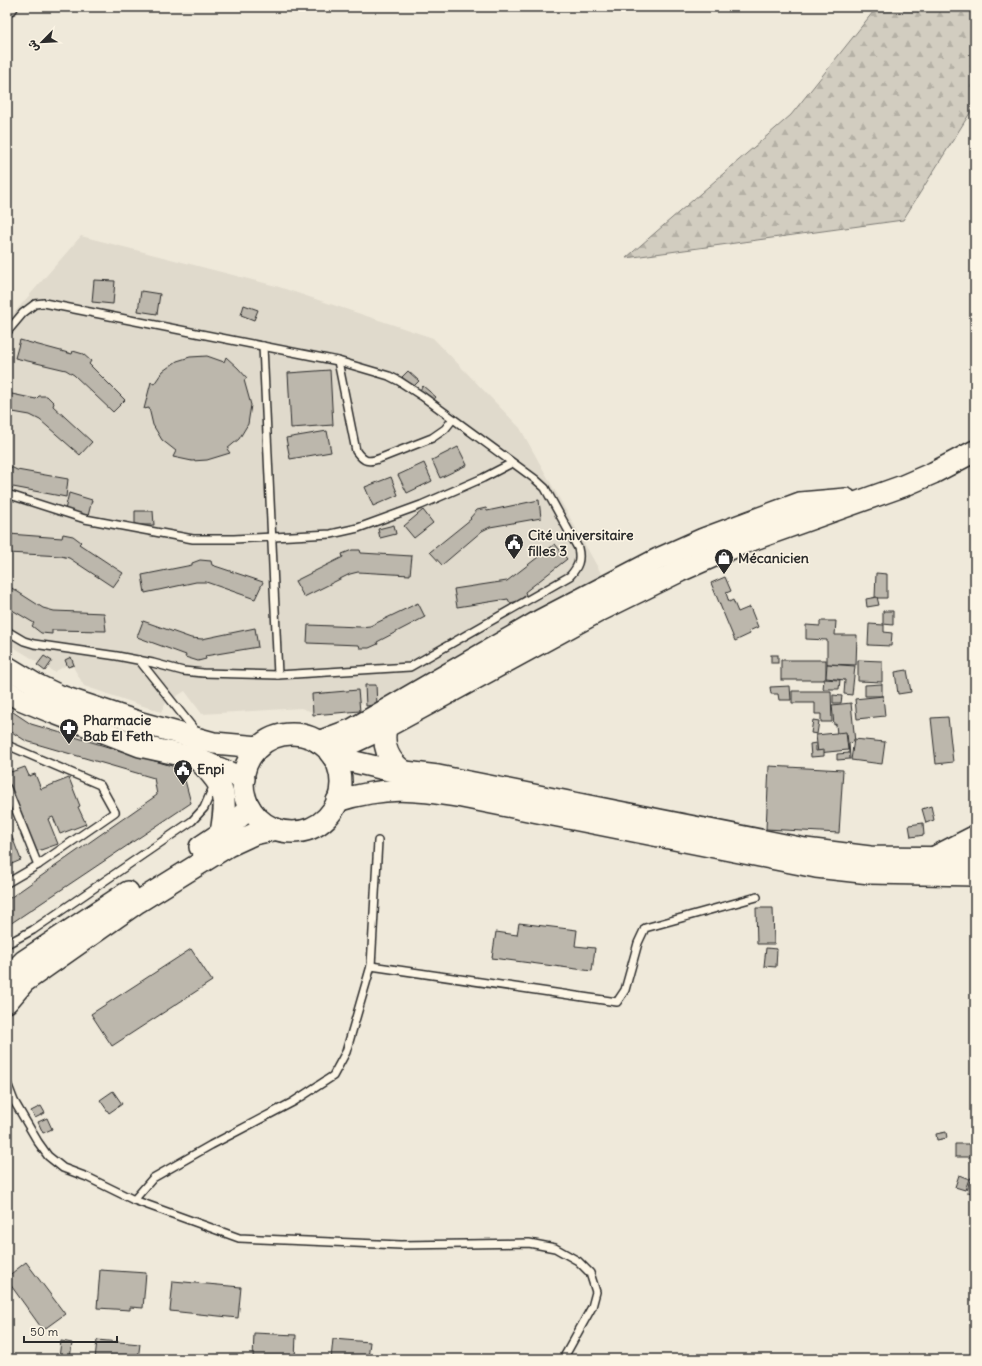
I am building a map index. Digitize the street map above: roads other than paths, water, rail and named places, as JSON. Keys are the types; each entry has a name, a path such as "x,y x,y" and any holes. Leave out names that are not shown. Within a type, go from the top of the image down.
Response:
{"highway":[{"path":"934,858 975,837"}],"main road":[{"path":"327,751 386,727 637,592 746,542 903,486 933,473 975,451"},
{"path":"327,751 353,729 541,620 609,583 658,559 703,539 800,503 831,500 861,501"},
{"path":"7,667 35,684 60,696 138,722 199,749 244,779"},
{"path":"7,691 20,699 49,712 140,746 199,749 214,743 259,747"},
{"path":"386,727 384,736 387,753 392,761 405,772"},
{"path":"327,751 340,774 341,783 333,810 326,818 317,825 308,829 297,832 287,832 276,829 257,817 250,808 245,794 244,779 248,761 259,747 273,738 288,734 309,737 327,751 376,768 446,777 805,849 870,856 975,858"},
{"path":"199,749 222,790 225,808 221,833"},
{"path":"337,800 375,791 403,789 419,790 462,797 816,867 870,873 975,875"},
{"path":"7,978 24,961 221,833 250,808"},
{"path":"7,1002 24,982 138,902 228,846 254,834 276,829"}],"lane":[{"path":"7,332 34,304 44,303 338,361 389,376 399,381 536,479 545,488 578,548 579,562 570,576 410,667 278,675 203,673 183,671 139,660 34,644 24,641 7,631"},
{"path":"263,346 278,675"},
{"path":"338,361 356,451 367,461 373,461 432,438 445,429 453,419"},
{"path":"7,494 85,519 185,538 234,539 331,534 358,528 421,505 483,478 512,463"},
{"path":"139,660 199,749"},
{"path":"7,745 100,785 115,812 38,865 7,883"},
{"path":"7,944 33,930 189,824 204,808 216,779"},
{"path":"7,788 38,865"},
{"path":"134,1200 153,1178 211,1145 293,1102 333,1076 346,1052 371,966 378,841"},
{"path":"371,966 617,1002 625,990 638,943 645,928 757,897"},
{"path":"7,1083 14,1101 38,1142 48,1156 63,1168 87,1177 134,1200 239,1238 401,1245 529,1243 555,1248 578,1261 590,1273 596,1292 592,1307 563,1359"}],"place":[{"name":"Cité universitaire filles 3","path":"514,560"},
{"name":"Mécanicien","path":"724,575"},
{"name":"Pharmacie Bab El Feth","path":"69,745"},
{"name":"Enpi","path":"183,786"}]}
